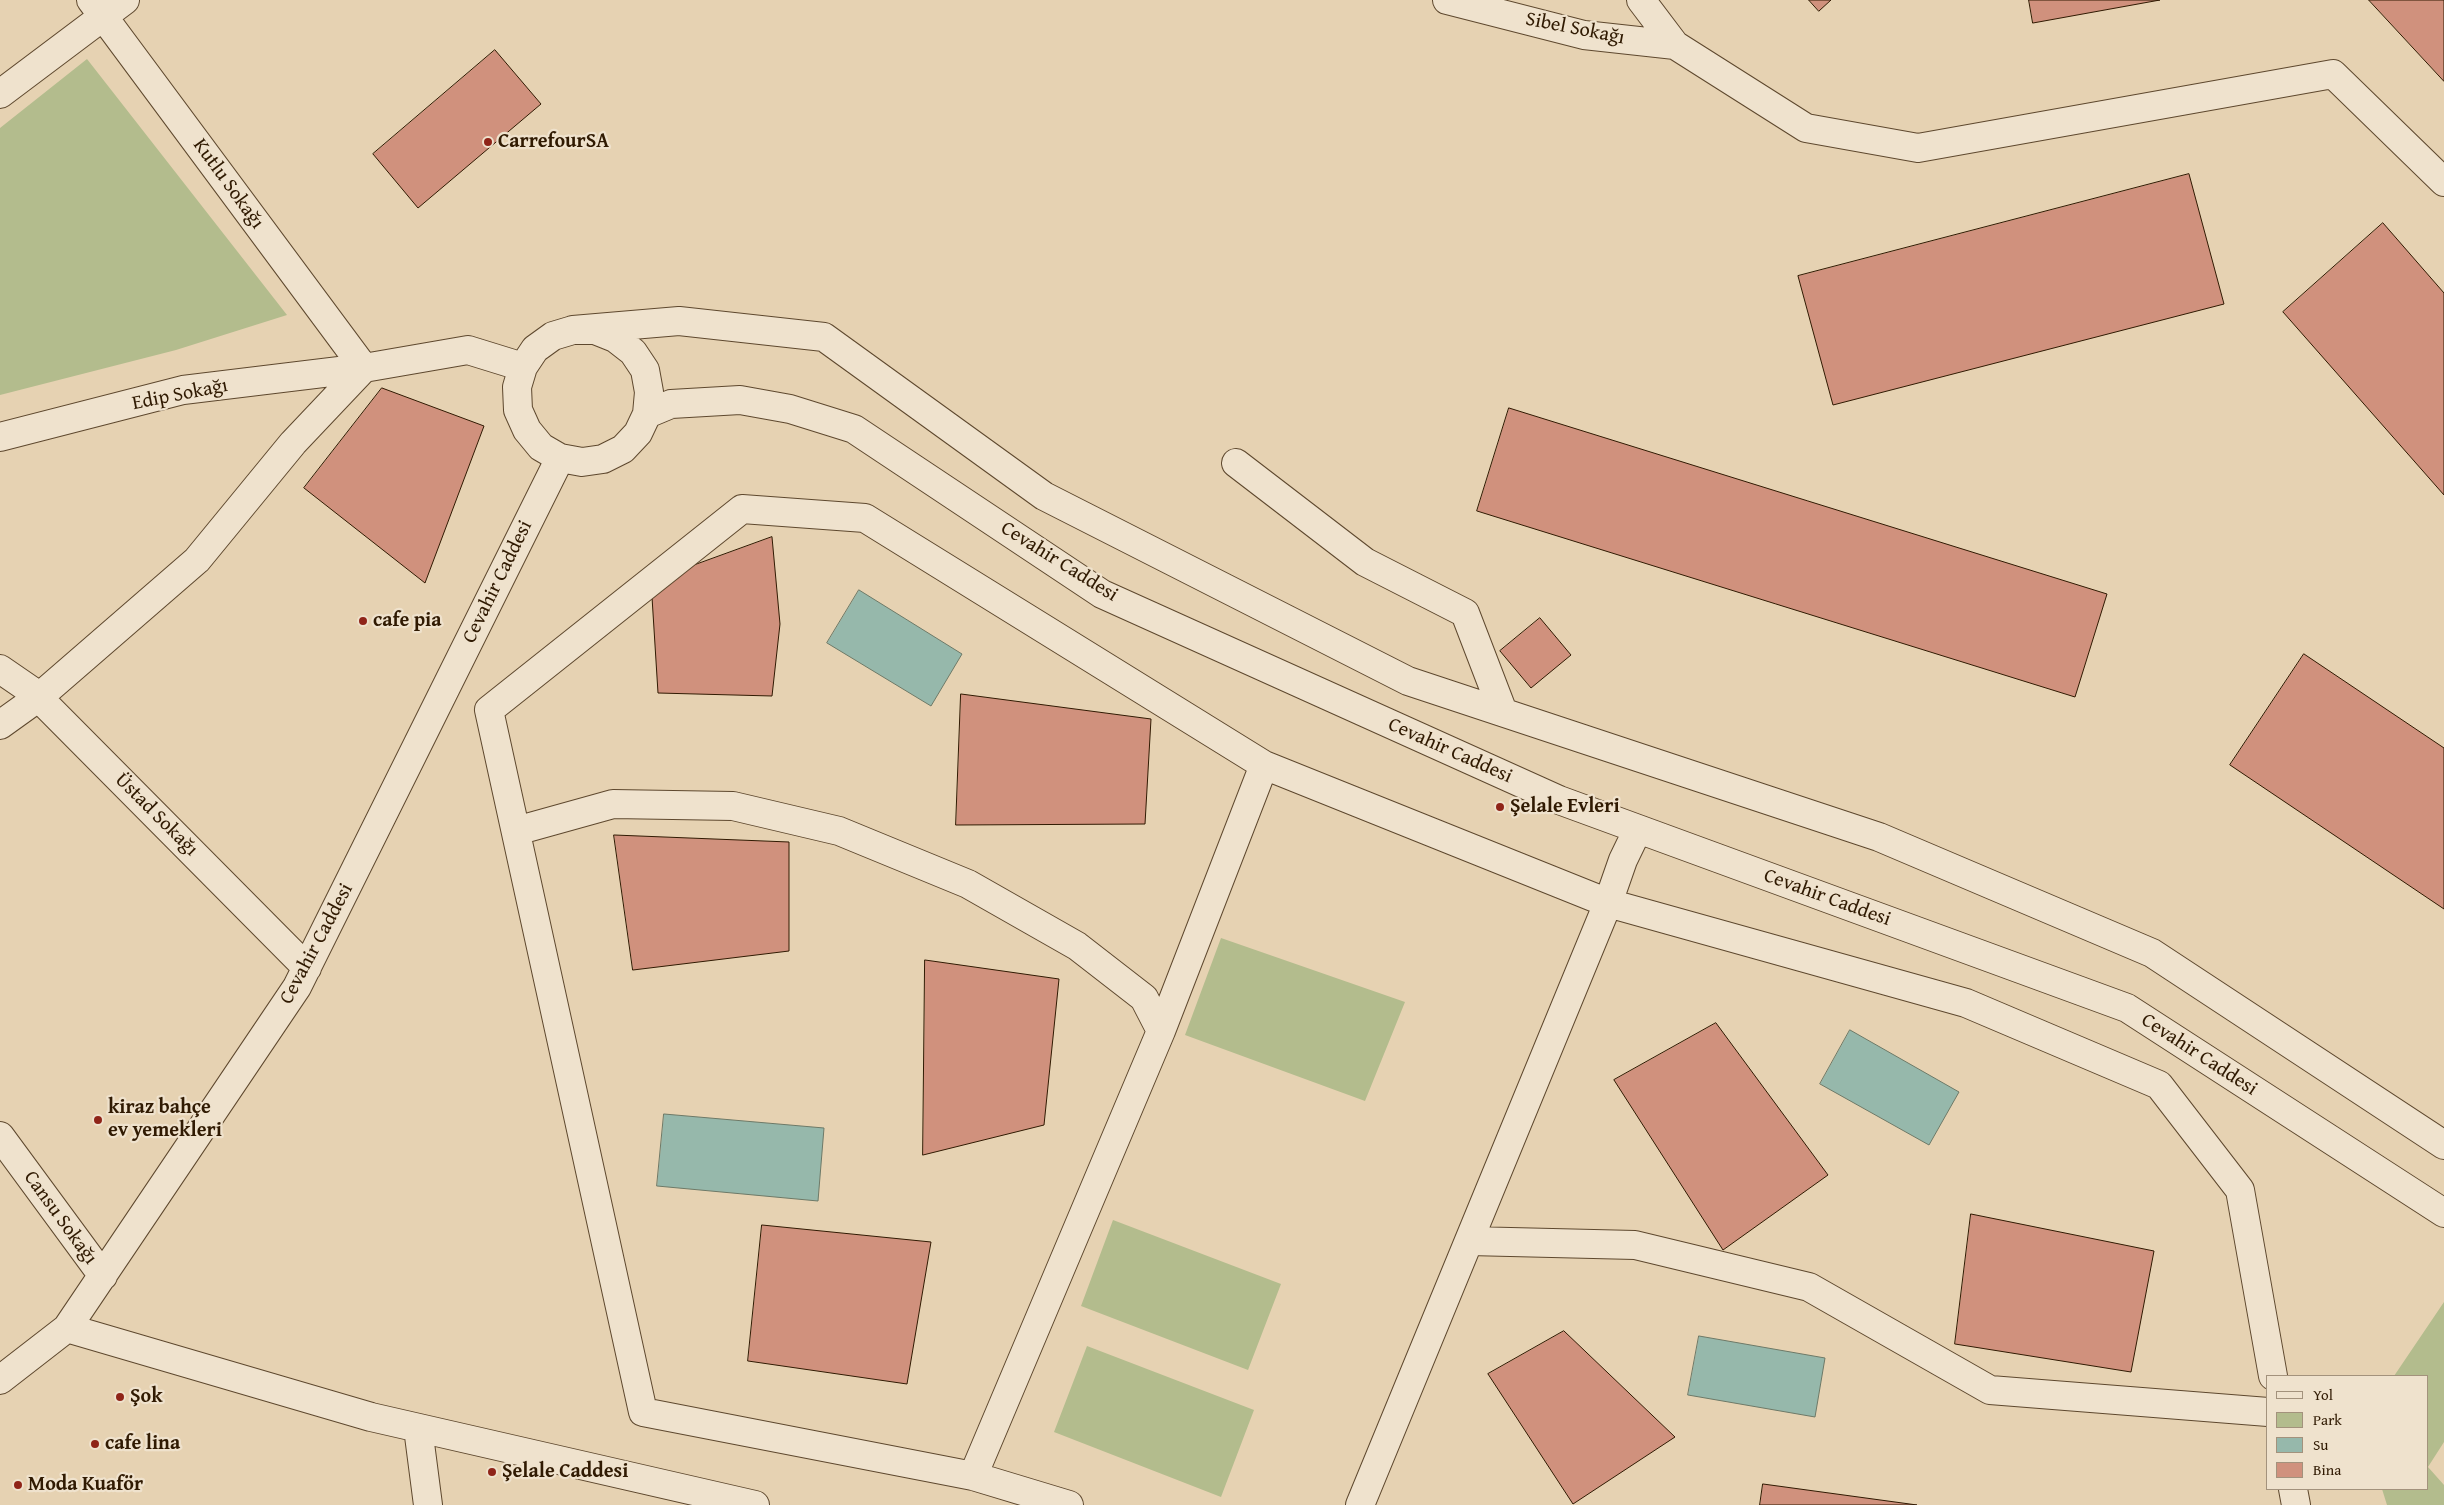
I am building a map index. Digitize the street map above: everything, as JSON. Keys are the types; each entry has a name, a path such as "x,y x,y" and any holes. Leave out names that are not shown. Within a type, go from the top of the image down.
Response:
{"street":[{"name":"Sibel Sokağı","path":"1447,0 1584,35 1675,45"},
{"path":"1641,0 1675,45 1806,128 1918,148 2332,74 2444,182"},
{"path":"0,94 106,5"},
{"name":"Kutlu Sokağı","path":"106,5 364,368"},
{"path":"573,330 595,330 616,338 633,352 645,370 649,392 647,414 638,433 623,449 603,459 582,462 560,458 541,447 526,430 518,410 517,388 523,367 535,350 553,336 573,330 679,321 824,337 1044,496 1408,681 1879,837 2152,953 2444,1145"},
{"name":"Edip Sokağı","path":"0,437 184,390 364,368 468,350 523,367"},
{"path":"0,725 39,697 197,560 293,443 364,368"},
{"name":"Cevahir Caddesi","path":"647,414 671,404 740,400 790,409 854,429 1102,594 1559,800 2127,1008 2444,1213"},
{"name":"Cevahir Caddesi","path":"0,1380 67,1328 297,988 560,458"},
{"path":"1236,463 1365,562 1465,613 1503,712"},
{"path":"1069,1505 973,1476 643,1412 489,710 742,509 865,518 1264,765 1608,903 1966,1003 2159,1085 2240,1190 2273,1375"},
{"name":"Üstad Sokağı","path":"0,669 39,697 307,968"},
{"path":"973,1476 1161,1031 1264,765"},
{"path":"516,831 613,804 733,806 839,831 968,884 1077,946 1144,998 1161,1031"},
{"path":"1360,1505 1608,903 1623,860 1638,829"},
{"name":"Cansu Sokağı","path":"0,1136 103,1276"},
{"path":"1469,1242 1635,1245 1809,1286 1990,1390 2266,1412"},
{"path":"67,1328 371,1417 679,1497 755,1505"},
{"path":"418,1428 428,1505"},
{"path":"2293,1490 2296,1505"}],"green space":[{"path":"87,59 287,315 176,350 0,395 0,128"},
{"path":"1221,938 1405,1002 1365,1101 1185,1035"},
{"path":"1113,1220 1281,1284 1248,1370 1081,1306"},
{"path":"2444,1302 2444,1442 2429,1465 2429,1375 2395,1375"},
{"path":"1087,1346 1254,1410 1221,1497 1054,1432"},
{"path":"2429,1468 2444,1485 2444,1505 2387,1505 2382,1490 2429,1490"}],"water":[{"path":"859,590 962,654 931,706 827,643"},
{"path":"1850,1030 1959,1092 1929,1145 1820,1084"},
{"path":"664,1114 824,1128 818,1201 657,1186"},
{"path":"1699,1336 1825,1358 1815,1417 1688,1395"}],"building":[{"path":"1809,0 1831,0 1819,11"},
{"path":"2029,0 2160,0 2033,23"},
{"path":"2369,0 2444,0 2444,81"},
{"path":"495,50 541,104 418,208 373,154"},
{"path":"2189,174 2224,304 1833,405 1798,276"},
{"path":"2383,223 2444,293 2444,495 2283,312"},
{"path":"382,388 484,426 425,583 304,488"},
{"path":"1509,408 2107,594 2075,697 1477,511"},
{"path":"772,537 780,624 772,696 658,693 651,581"},
{"path":"1540,618 1571,655 1531,688 1500,651"},
{"path":"2304,654 2444,748 2444,909 2230,765"},
{"path":"961,694 1151,719 1145,824 956,825"},
{"path":"614,835 789,842 789,951 633,970"},
{"path":"925,960 1059,979 1044,1125 923,1155"},
{"path":"1716,1023 1828,1175 1723,1250 1614,1080"},
{"path":"1971,1214 2154,1251 2131,1372 1955,1344"},
{"path":"762,1225 931,1242 907,1384 748,1361"},
{"path":"1564,1331 1675,1437 1573,1504 1488,1374"},
{"path":"1763,1484 1917,1505 1760,1505"}],"place":[{"name":"CarrefourSA","path":"488,142"},
{"name":"cafe pia","path":"363,621"},
{"name":"Şelale Evleri","path":"1500,807"},
{"name":"kiraz bahçe ev yemekleri","path":"98,1120"},
{"name":"Şok","path":"120,1397"},
{"name":"cafe lina","path":"95,1444"},
{"name":"Şelale Caddesi","path":"492,1472"},
{"name":"Moda Kuaför","path":"18,1485"}]}
